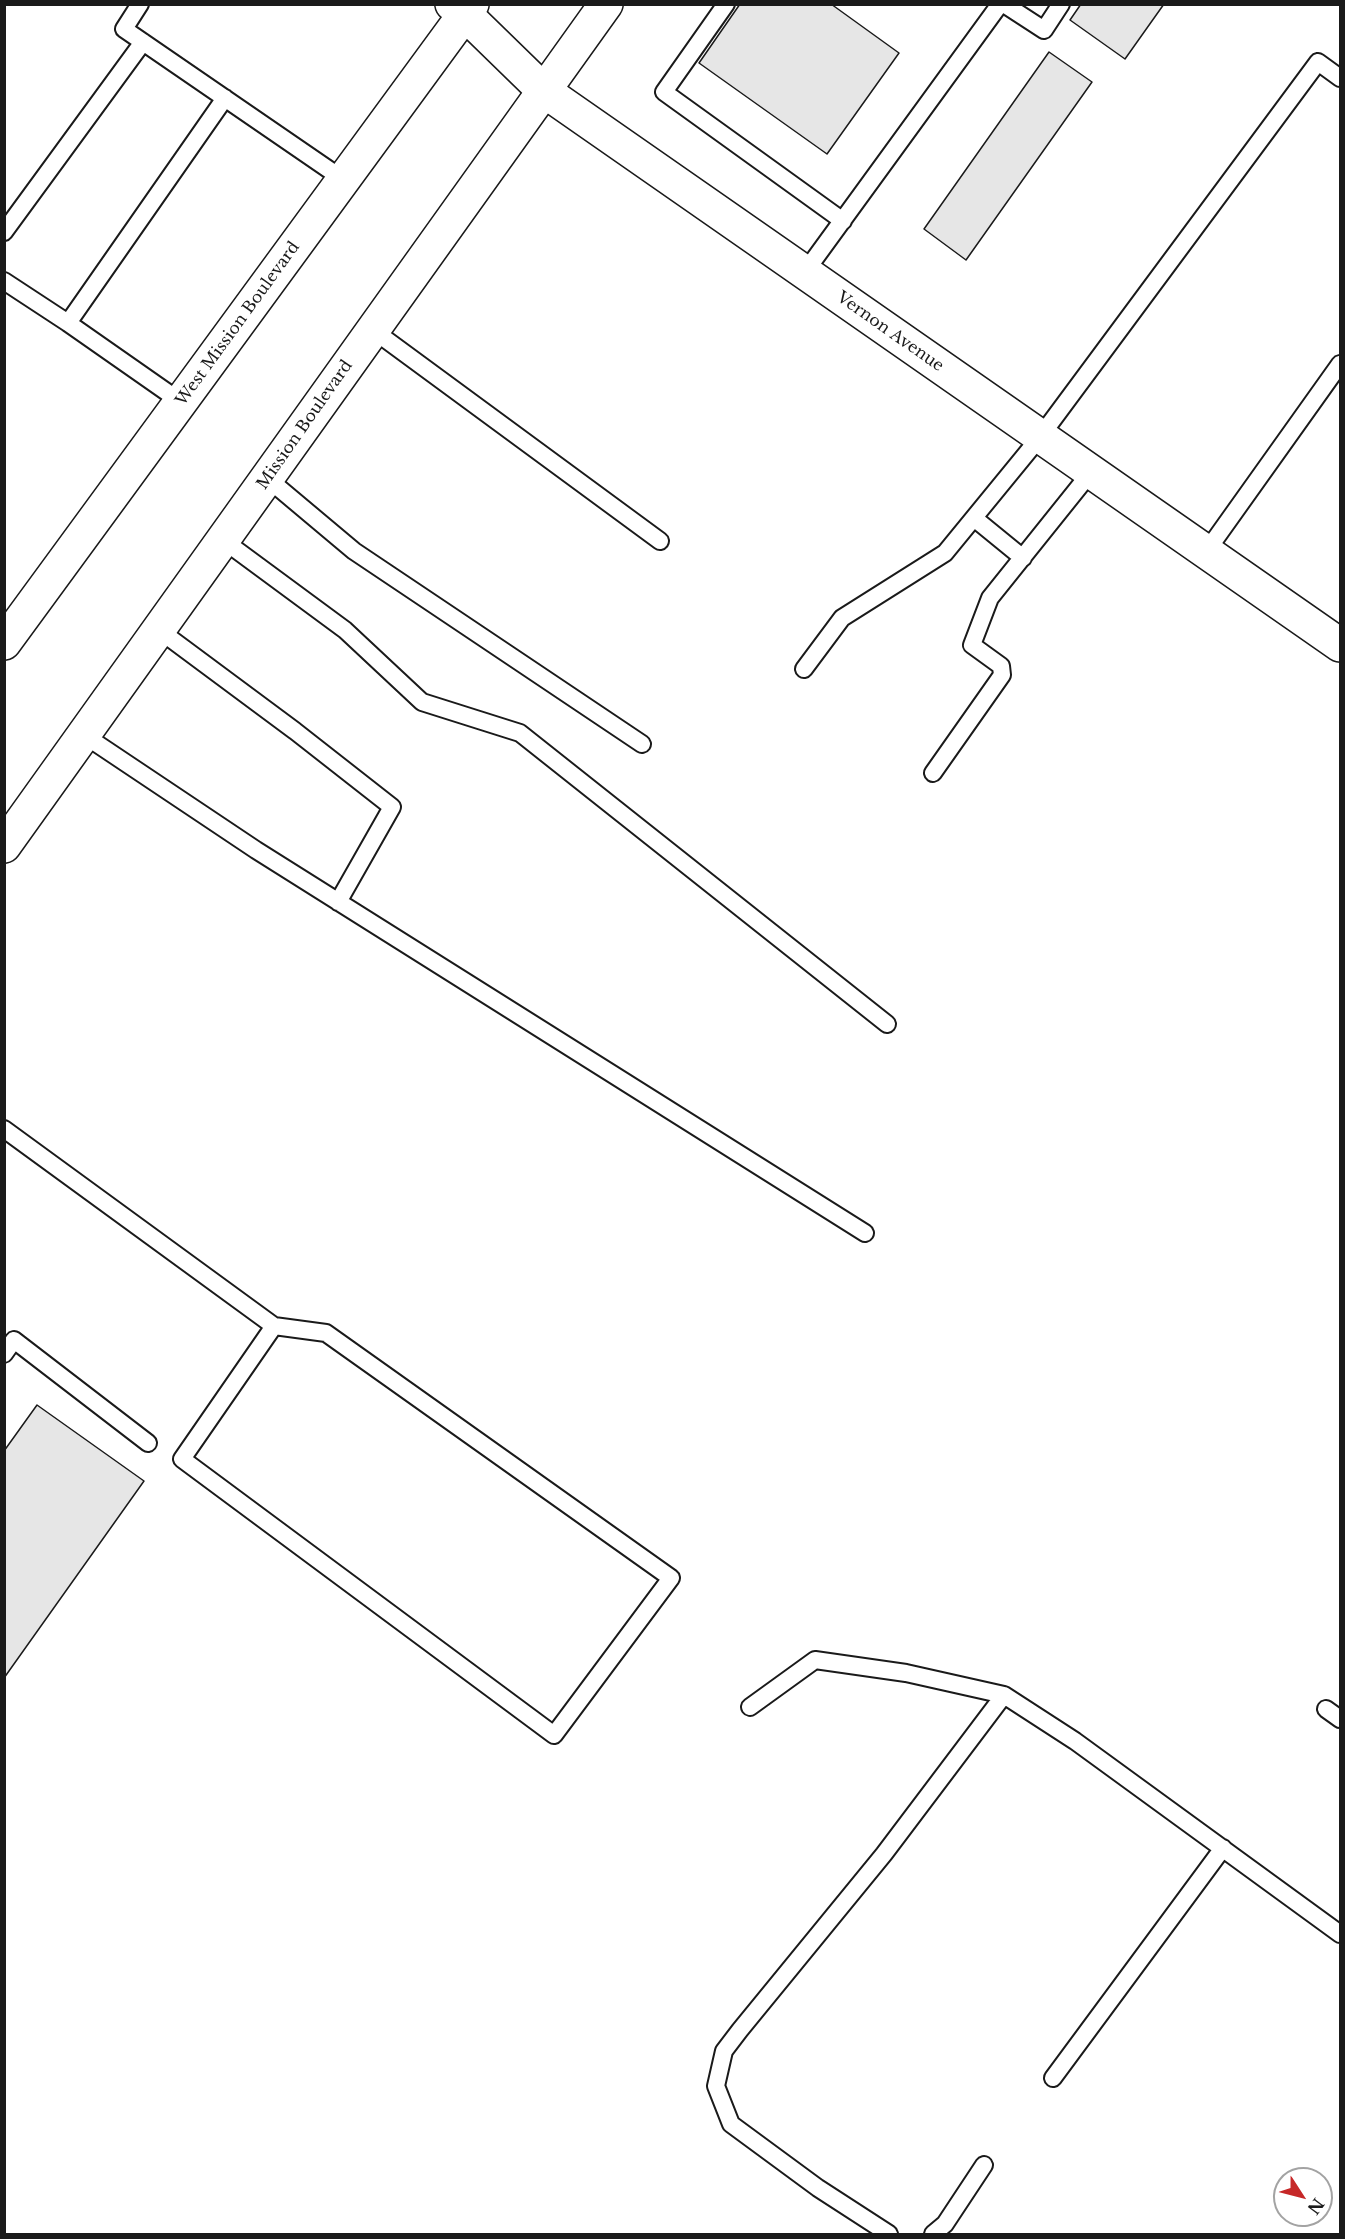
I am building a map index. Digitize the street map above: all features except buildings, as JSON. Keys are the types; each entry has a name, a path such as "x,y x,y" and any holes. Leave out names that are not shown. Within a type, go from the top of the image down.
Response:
{"main road":[{"name":"Mission Boulevard","path":"4,846 606,4"},
{"name":"Vernon Avenue","path":"463,8 543,90 1341,645"},
{"name":"West Mission Boulevard","path":"4,643 344,180 463,8"}],"lane":[{"path":"140,4 124,28 344,180"},
{"path":"726,4 664,92 843,221"},
{"path":"805,272 1002,4 1044,30 1061,4"},
{"path":"4,232 143,42"},
{"path":"804,669 842,618 945,553 1040,437 1318,62 1341,78"},
{"path":"68,322 225,98"},
{"path":"4,281 68,322 181,402"},
{"path":"373,330 660,540"},
{"path":"1206,552 1341,364"},
{"path":"933,773 1002,675 1001,666 972,645 990,598 1091,472"},
{"path":"267,478 354,551 642,744"},
{"path":"974,518 1023,558"},
{"path":"223,540 345,630 422,702 520,733 887,1024"},
{"path":"159,630 295,731 392,807 338,902"},
{"path":"84,735 256,850 865,1233"},
{"path":"4,1129 274,1326 326,1333 671,1578 554,1735 182,1459 274,1326"},
{"path":"4,1354 15,1340 148,1443"},
{"path":"750,1707 815,1660 906,1673 1004,1695 1076,1741 1341,1934"},
{"path":"889,2235 818,2188 731,2124 716,2086 724,2052 740,2030 884,1854 1004,1695"},
{"path":"1326,1709 1341,1719"},
{"path":"1053,2078 1223,1848"},
{"path":"933,2235 945,2224 984,2165"}]}
